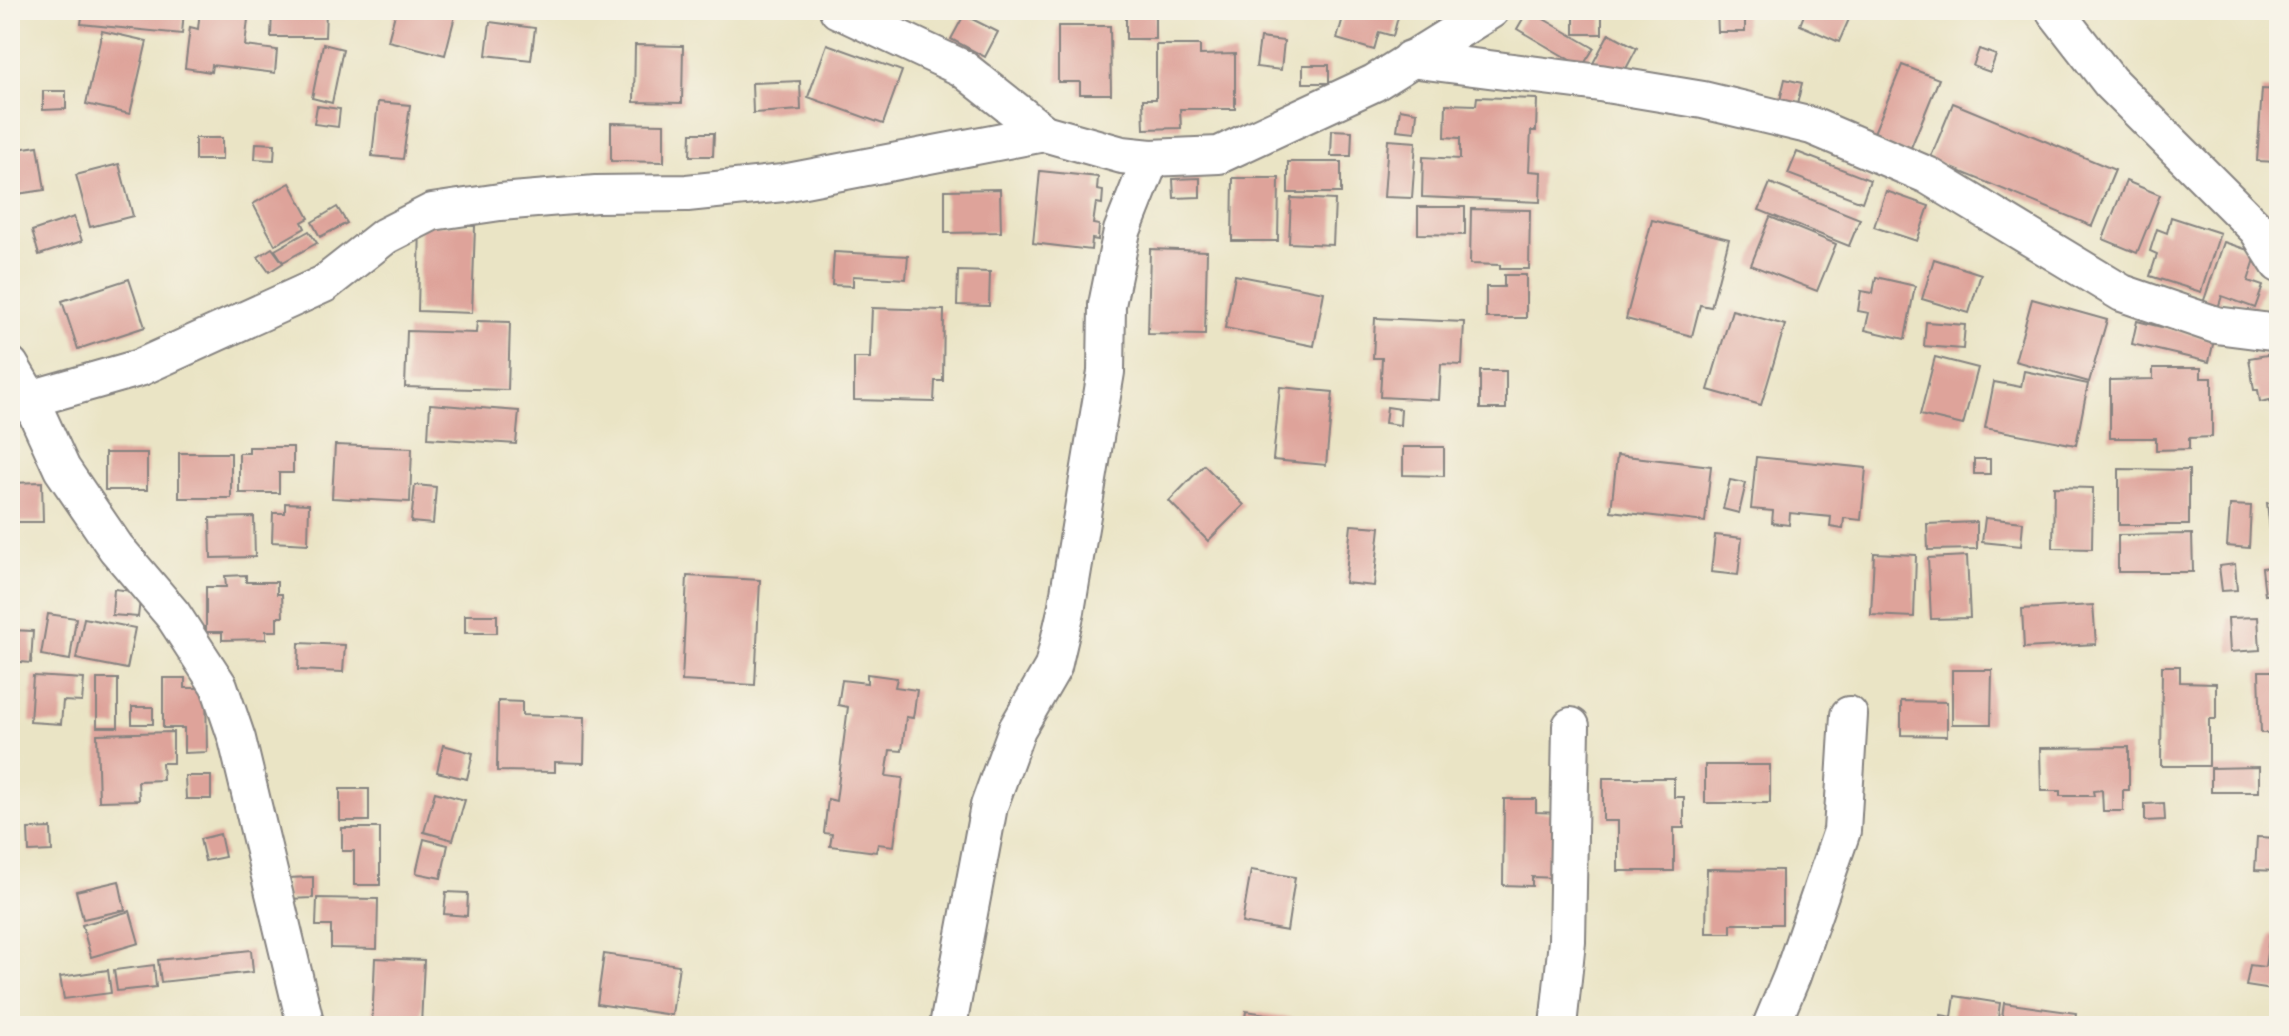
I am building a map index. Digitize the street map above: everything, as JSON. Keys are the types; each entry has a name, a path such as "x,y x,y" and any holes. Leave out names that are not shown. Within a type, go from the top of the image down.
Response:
{"street":[{"path":"838,10 962,68 1044,133 1122,155 1151,158 1219,155 1374,83 1478,13"},
{"path":"2054,10 2110,82 2257,229 2279,264"},
{"path":"1410,59 1600,83 1703,100 1812,126 1927,175 2122,293 2216,325 2279,333"},
{"path":"20,400 139,368 324,284 385,236 432,212 500,202 596,194 687,193 783,183 1044,133"},
{"path":"948,1026 989,806 1017,729 1053,667 1066,611 1106,372 1107,305 1122,231 1151,158"},
{"path":"10,365 20,400 62,469 116,548 173,615 219,686 237,739 306,1026"},
{"path":"1771,1026 1792,976 1842,831 1849,715"},
{"path":"1558,1026 1567,941 1571,726"}],"building":[{"path":"83,10 184,10 182,34 81,24"},
{"path":"200,10 249,10 245,46 277,50 275,73 212,65 211,72 185,68 190,27 198,29"},
{"path":"272,10 326,10 325,37 271,37"},
{"path":"396,10 456,12 445,55 388,41"},
{"path":"1345,10 1388,10 1387,14 1398,17 1393,36 1379,32 1374,50 1337,39"},
{"path":"1528,10 1594,48 1582,67 1517,29"},
{"path":"1586,10 1597,10 1597,17 1602,17 1602,34 1574,34 1574,17 1586,17"},
{"path":"1717,10 1745,10 1745,32 1718,32"},
{"path":"1806,10 1853,10 1839,42 1800,25"},
{"path":"1126,14 1155,14 1155,39 1126,39"},
{"path":"964,15 998,32 985,57 951,39"},
{"path":"490,22 535,28 531,60 486,55"},
{"path":"1058,26 1110,26 1111,94 1080,94 1080,82 1058,82"},
{"path":"102,31 147,41 130,114 86,104"},
{"path":"1609,33 1637,48 1620,80 1592,65"},
{"path":"1260,38 1284,41 1281,70 1256,67"},
{"path":"323,44 343,49 332,103 312,98"},
{"path":"827,44 902,71 883,124 808,97"},
{"path":"635,45 683,46 682,103 634,102"},
{"path":"1156,45 1200,45 1200,55 1235,54 1235,109 1180,109 1181,128 1144,129 1143,99 1156,99"},
{"path":"1979,49 1996,55 1990,72 1973,66"},
{"path":"1303,65 1329,65 1329,83 1303,83"},
{"path":"1902,65 1939,79 1908,155 1871,140"},
{"path":"1785,79 1802,83 1795,113 1778,109"},
{"path":"800,81 801,110 753,113 752,83"},
{"path":"2262,89 2279,90 2279,162 2257,161"},
{"path":"43,91 66,91 66,109 43,110"},
{"path":"1477,97 1537,99 1536,131 1531,131 1529,171 1541,172 1540,202 1422,197 1423,157 1460,159 1460,138 1445,137 1446,104 1476,105"},
{"path":"378,102 410,105 403,159 372,156"},
{"path":"1953,103 2115,170 2092,226 1930,159"},
{"path":"317,106 340,109 338,127 314,124"},
{"path":"1400,109 1417,112 1415,132 1397,130"},
{"path":"611,123 664,124 664,162 611,161"},
{"path":"1332,130 1352,131 1351,156 1331,156"},
{"path":"691,133 714,133 713,156 690,156"},
{"path":"195,138 222,138 222,160 195,160"},
{"path":"1388,140 1416,142 1412,198 1384,197"},
{"path":"256,143 275,144 274,160 255,159"},
{"path":"38,146 45,190 10,195 10,150"},
{"path":"1797,152 1870,180 1862,202 1788,174"},
{"path":"1288,162 1341,162 1341,193 1288,193"},
{"path":"119,164 133,216 90,227 76,175"},
{"path":"1040,171 1098,177 1097,190 1103,191 1102,204 1096,203 1093,224 1099,225 1098,240 1092,239 1091,250 1033,243"},
{"path":"1200,178 1200,197 1174,198 1173,179"},
{"path":"1233,178 1279,178 1278,241 1232,241"},
{"path":"2126,181 2160,195 2137,253 2103,239"},
{"path":"290,183 309,218 302,222 305,228 275,245 253,204"},
{"path":"1770,183 1860,219 1849,246 1759,210"},
{"path":"1000,189 1001,232 945,233 945,190"},
{"path":"1886,191 1929,206 1917,241 1874,227"},
{"path":"1291,198 1335,200 1333,245 1289,243"},
{"path":"337,207 347,223 320,237 312,222"},
{"path":"1418,207 1465,207 1465,235 1418,234"},
{"path":"1471,209 1530,210 1529,269 1500,269 1500,265 1470,264"},
{"path":"74,217 82,241 39,255 32,231"},
{"path":"1770,217 1836,244 1817,291 1751,265"},
{"path":"2171,217 2220,233 2201,292 2150,276 2157,254 2150,251 2157,229 2167,233"},
{"path":"1652,220 1729,239 1711,307 1700,305 1692,336 1626,319"},
{"path":"420,224 475,226 472,313 418,311"},
{"path":"309,231 317,243 283,262 275,250"},
{"path":"2224,242 2257,253 2248,281 2263,286 2255,308 2222,296 2218,308 2203,303"},
{"path":"272,248 283,263 269,272 258,257"},
{"path":"1150,249 1207,251 1205,335 1148,334"},
{"path":"834,252 908,256 906,279 853,276 853,286 832,285"},
{"path":"1934,259 1981,274 1969,313 1922,299"},
{"path":"958,271 990,272 989,306 957,305"},
{"path":"1235,275 1324,292 1314,346 1225,328"},
{"path":"1504,275 1526,275 1526,318 1486,318 1486,287 1504,287"},
{"path":"1876,277 1915,286 1905,339 1865,330 1869,313 1858,311 1861,291 1873,293"},
{"path":"129,279 145,327 78,349 62,301"},
{"path":"2032,299 2107,320 2089,382 2015,361"},
{"path":"872,308 944,310 943,381 935,381 934,402 854,400 854,358 870,358"},
{"path":"1732,310 1785,325 1761,405 1708,390"},
{"path":"1375,318 1464,322 1462,365 1441,364 1439,400 1380,397 1382,358 1373,358"},
{"path":"477,321 510,322 508,390 405,387 407,331 476,333"},
{"path":"2137,321 2214,340 2209,362 2132,344"},
{"path":"1926,322 1965,325 1963,349 1924,346"},
{"path":"2279,353 2279,413 2273,414 2270,400 2260,402 2258,390 2254,390 2249,358"},
{"path":"1935,357 1978,368 1963,425 1920,415"},
{"path":"2153,368 2201,368 2201,378 2212,378 2212,437 2189,438 2189,449 2156,450 2156,438 2110,438 2110,380 2153,379"},
{"path":"1480,371 1506,371 1506,409 1480,409"},
{"path":"2024,371 2088,384 2076,445 1985,428 1994,382 2021,387"},
{"path":"1280,387 1333,392 1326,465 1273,460"},
{"path":"430,404 519,411 516,444 428,438"},
{"path":"1387,407 1401,409 1400,425 1385,423"},
{"path":"335,445 412,448 410,502 332,498"},
{"path":"249,447 293,447 293,473 279,473 279,493 239,493 239,453 249,453"},
{"path":"1403,447 1444,447 1444,476 1403,475"},
{"path":"105,453 147,453 147,490 105,490"},
{"path":"179,453 231,453 231,498 179,498"},
{"path":"1617,455 1711,466 1705,522 1611,511"},
{"path":"1756,457 1866,468 1861,520 1844,518 1843,529 1830,527 1831,517 1790,513 1789,525 1772,523 1773,511 1751,509"},
{"path":"1974,459 1990,459 1990,474 1974,474"},
{"path":"1204,465 1244,505 1208,541 1169,501"},
{"path":"2119,469 2189,470 2189,525 2119,525"},
{"path":"1730,480 1746,483 1739,513 1723,509"},
{"path":"42,482 43,522 10,522 10,483"},
{"path":"415,485 436,487 433,524 411,522"},
{"path":"2054,487 2093,488 2092,549 2053,548"},
{"path":"2279,502 2279,546 2272,547 2267,503"},
{"path":"285,503 309,504 308,544 272,542 273,513 285,513"},
{"path":"2230,505 2251,506 2249,548 2227,546"},
{"path":"254,517 255,557 211,558 210,518"},
{"path":"1985,518 2023,522 2021,546 1982,542"},
{"path":"1977,522 1977,549 1928,550 1927,524"},
{"path":"1351,525 1380,527 1374,586 1345,583"},
{"path":"2192,534 2193,572 2118,572 2118,535"},
{"path":"1715,535 1742,538 1738,575 1711,572"},
{"path":"1874,553 1916,555 1914,617 1871,615"},
{"path":"1967,556 1970,618 1931,619 1928,558"},
{"path":"2235,564 2237,590 2222,591 2219,566"},
{"path":"2279,566 2279,593 2265,595 2262,568"},
{"path":"246,575 246,582 277,582 277,594 282,594 283,617 277,617 277,631 266,631 266,639 222,640 222,632 206,632 206,587 226,587 225,576"},
{"path":"687,576 760,580 755,685 682,681"},
{"path":"114,589 141,592 138,617 112,615"},
{"path":"2093,605 2096,644 2024,648 2022,609"},
{"path":"48,614 76,618 70,660 41,655"},
{"path":"465,615 497,615 497,633 465,633"},
{"path":"2258,617 2260,650 2230,652 2228,618"},
{"path":"84,618 135,628 127,669 76,659"},
{"path":"10,630 33,631 31,663 10,661"},
{"path":"299,643 345,645 343,672 298,670"},
{"path":"2162,666 2180,666 2180,682 2216,683 2216,719 2209,719 2209,766 2161,766"},
{"path":"1952,670 1992,670 1991,724 1952,724"},
{"path":"2259,671 2279,671 2279,733 2261,733"},
{"path":"867,674 897,678 895,687 917,690 913,718 906,717 902,751 890,750 886,776 903,778 894,846 878,844 876,852 830,846 832,834 824,833 828,799 836,801 848,707 838,705 842,680 867,683"},
{"path":"33,676 84,679 82,702 63,701 61,724 30,722"},
{"path":"163,678 185,678 185,688 206,688 207,752 184,753 184,728 163,728"},
{"path":"97,679 118,679 118,727 97,727"},
{"path":"498,701 522,702 522,715 585,717 584,763 555,762 555,772 497,771"},
{"path":"1901,701 1947,702 1947,736 1901,735"},
{"path":"132,707 153,707 153,724 132,724"},
{"path":"173,732 173,763 162,763 163,780 138,781 139,800 99,801 97,734"},
{"path":"443,745 473,753 467,779 437,772"},
{"path":"2129,747 2129,790 2123,790 2123,811 2103,811 2102,790 2093,791 2094,796 2060,796 2060,791 2041,791 2040,748"},
{"path":"1705,765 1770,765 1770,803 1705,803"},
{"path":"2259,767 2259,792 2211,792 2211,768"},
{"path":"185,776 211,776 211,799 186,799"},
{"path":"1603,778 1674,778 1674,797 1684,797 1684,828 1674,828 1674,871 1618,871 1618,821 1603,821"},
{"path":"340,789 369,789 369,821 340,821"},
{"path":"435,792 465,800 453,840 424,832"},
{"path":"1504,799 1536,799 1536,812 1561,813 1560,878 1532,877 1532,886 1503,885"},
{"path":"2164,803 2165,820 2145,821 2145,804"},
{"path":"51,828 52,851 29,852 28,829"},
{"path":"342,828 380,828 380,885 354,885 354,851 342,851"},
{"path":"220,834 225,857 205,861 200,839"},
{"path":"2257,837 2278,838 2276,871 2255,870"},
{"path":"424,839 448,845 441,878 416,873"},
{"path":"1707,869 1782,870 1782,924 1731,924 1731,933 1706,933"},
{"path":"1251,870 1295,877 1287,931 1242,923"},
{"path":"313,877 313,898 287,899 287,878"},
{"path":"119,881 125,910 83,919 76,891"},
{"path":"446,892 468,893 467,916 444,914"},
{"path":"317,898 378,899 377,949 331,948 331,926 316,926"},
{"path":"130,911 139,943 91,957 82,925"},
{"path":"2270,934 2279,936 2279,991 2246,986 2250,965 2265,967"},
{"path":"251,950 253,972 161,982 158,960"},
{"path":"604,954 679,965 672,1015 597,1004"},
{"path":"375,958 424,960 421,1026 372,1025"},
{"path":"154,965 156,987 117,991 114,970"},
{"path":"108,970 111,993 64,999 60,977"},
{"path":"1955,996 2000,1003 1997,1026 1939,1026 1941,1015 1952,1017"},
{"path":"2004,1003 2076,1013 2074,1026 2001,1026"},
{"path":"1246,1011 1293,1018 1292,1026 1244,1026"}]}
